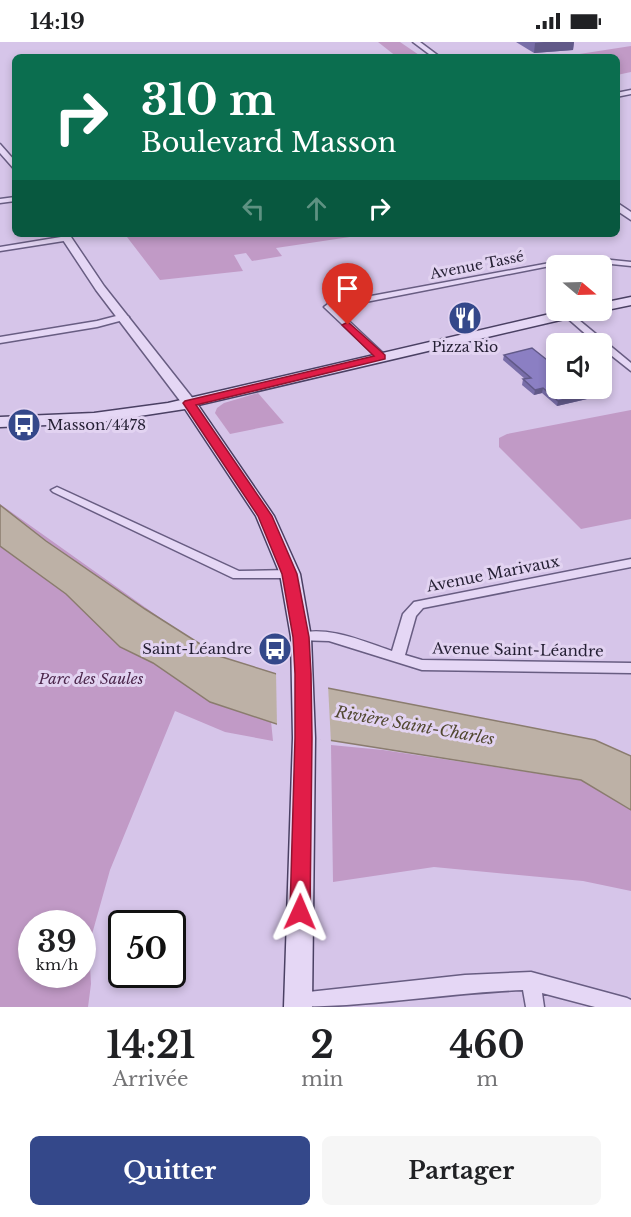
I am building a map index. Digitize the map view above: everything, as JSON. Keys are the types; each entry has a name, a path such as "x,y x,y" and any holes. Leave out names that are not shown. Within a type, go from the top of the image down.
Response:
{"main road":[{"path":"612,305 631,301"},
{"path":"0,422 94,417 150,411 546,319"},
{"path":"189,403 265,516 290,574 301,637 303,674 299,1005"}],"street":[{"path":"416,42 433,54"},
{"path":"0,147 4,157"},
{"path":"623,208 631,217"},
{"path":"0,249 60,237"},
{"path":"66,237 100,288 189,403"},
{"name":"Avenue Tassé","path":"382,357 328,307 560,262 582,259 631,264"},
{"path":"0,340 86,326 124,317"},
{"path":"576,321 631,368"},
{"path":"57,490 237,575 290,574"},
{"name":"Avenue Marivaux","path":"397,658 410,614 419,605 631,563"},
{"name":"Avenue Saint-Léandre","path":"301,637 330,636 422,665 631,668"},
{"path":"299,1005 465,984 531,981 627,1007"},
{"path":"531,981 535,1007"}],"green space":[{"path":"378,42 400,42 418,54 393,54"},
{"path":"631,46 631,72 620,74 620,54 579,54"},
{"path":"127,237 350,237 276,248 282,256 252,261 246,253 234,255 243,271 160,280"},
{"path":"258,393 284,423 230,434 215,413 217,408 224,403"},
{"path":"631,410 631,519 581,529 499,447 499,438 507,434"},
{"name":"Parc des Saules","path":"0,504 201,647 271,721 273,741 225,732 175,711 110,870 96,920 96,910 18,910 18,988 90,988 88,1007 0,1007"},
{"path":"331,745 383,750 581,780 631,810 631,891 583,881 434,867 333,882"}],"water":[{"name":"Rivière Saint-Charles","path":"0,505 46,541 145,609 219,656 312,685 595,740 631,756 631,810 581,780 322,739 210,702 153,663 120,647 66,594 0,546"}],"pier":[{"path":"276,671 328,685 331,743 277,727"}],"building":[{"path":"532,348 546,359 546,391 543,388 535,390 523,379 531,378 504,355"}],"place":[{"name":"Pizza Rio","path":"465,318"},
{"name":"Masson/4478","path":"24,425"},
{"name":"Saint-Léandre","path":"275,649"}],"route":[{"path":"300,912 304,738 303,674 301,637 290,574 265,516 189,403 382,357 348,325"}]}
